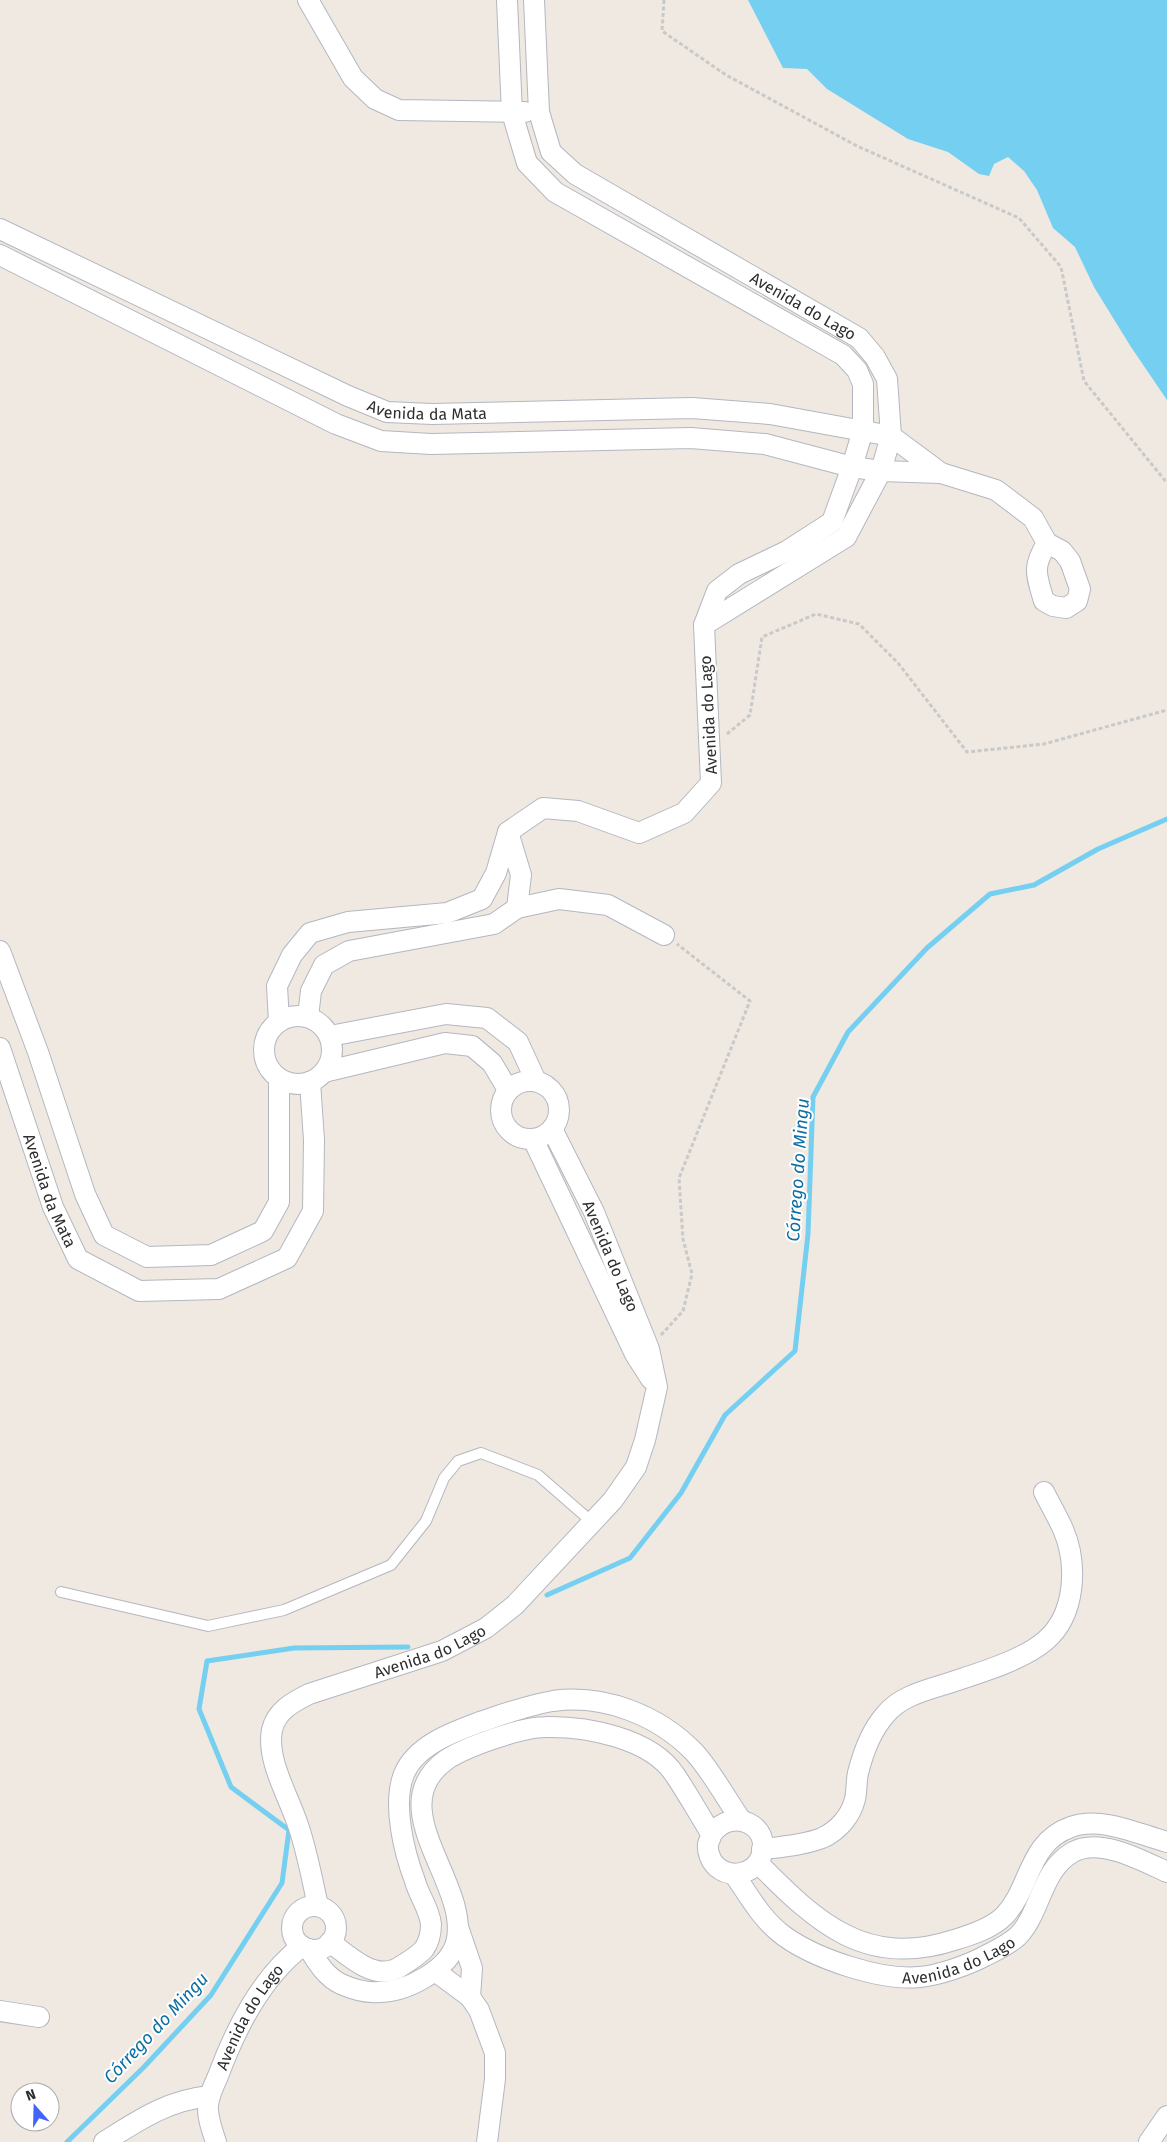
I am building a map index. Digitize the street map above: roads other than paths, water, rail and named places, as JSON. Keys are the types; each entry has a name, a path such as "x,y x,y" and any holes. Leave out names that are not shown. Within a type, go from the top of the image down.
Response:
{"street":[{"path":"308,0 354,78 375,99 399,110 539,112"},
{"name":"Avenida do Lago","path":"507,0 512,113 527,163 555,192 843,354 857,370 863,384 863,430 832,522 787,551 739,574 717,591 704,625 711,783 684,813 639,833 578,811 543,808 508,832"},
{"name":"Avenida do Lago","path":"534,0 539,112 551,152 575,174 859,338 875,357 887,379 891,436 881,471 846,537 704,625"},
{"name":"Avenida da Mata","path":"0,229 348,396 387,412 432,414 692,408 770,414 891,436"},
{"name":"Avenida da Mata","path":"0,255 336,424 381,442 431,444 691,438 765,444 852,466 881,471 940,473"},
{"path":"891,436 940,473 996,490 1033,518 1047,543"},
{"path":"508,832 520,875 517,908"},
{"path":"279,1022 277,986 292,955 310,933 348,922 447,912 482,899 496,873 508,832"},
{"path":"308,1017 311,991 324,965 349,950 494,924 517,908 559,899 608,905 664,934"},
{"name":"Avenida da Mata","path":"0,951 38,1052 85,1194 104,1234 147,1257 211,1255 263,1231 279,1202 279,1078"},
{"path":"330,1036 446,1014 487,1018 518,1042 536,1081"},
{"path":"317,1077 330,1061 332,1049 330,1036 325,1028 308,1017 298,1016 279,1022 270,1030 265,1040 263,1051 271,1071 288,1083 299,1084 317,1077 446,1043 472,1046 492,1063 508,1090"},
{"name":"Avenida da Mata","path":"0,1048 53,1207 78,1259 139,1292 219,1289 287,1258 313,1211 317,1077"},
{"path":"536,1081 545,1085 558,1100 559,1111 557,1120 552,1129 543,1136 532,1139 523,1138 513,1134 506,1127 501,1118 500,1108 508,1090 516,1084 536,1081"},
{"name":"Avenida do Lago","path":"552,1129 594,1212 649,1349 657,1388 636,1467 613,1500 515,1605 486,1628 442,1651 309,1694 284,1709 277,1718 272,1730 272,1750 282,1787 298,1825 318,1906 303,1908 293,1919 292,1933 322,1969 338,1983 358,1990 378,1992 394,1990 435,1971 452,1952 456,1940 457,1925 450,1893 426,1835 421,1802 424,1785 434,1771 446,1760 471,1748 506,1736 543,1727 588,1730 629,1740 655,1755 674,1772 711,1835 708,1844 712,1861 718,1868 734,1874 762,1916 784,1936 822,1957 871,1973 920,1977 971,1963 1006,1946 1025,1928 1053,1870 1074,1852 1087,1848 1110,1849 1167,1872"},
{"name":"Avenida do Lago","path":"532,1139 635,1354 657,1388"},
{"path":"734,1874 743,1873 760,1856 822,1838 841,1826 849,1815 855,1800 858,1774 868,1741 885,1714 906,1697 984,1671 1032,1650 1045,1642 1056,1630 1068,1607 1072,1578 1069,1549 1063,1530 1044,1492"},
{"name":"Avenida do Lago","path":"210,2096 226,2054 257,1995 278,1967 305,1948 316,1949 330,1942 363,1965 380,1971 394,1970 412,1959 424,1948 431,1934 431,1923 415,1882 402,1834 399,1793 404,1773 412,1761 442,1737 519,1708 553,1701 597,1701 638,1713 674,1734 695,1753 741,1820 756,1829 761,1837 760,1856 796,1901 842,1935 875,1946 915,1950 938,1946 989,1927 1005,1915 1017,1896 1039,1850 1055,1835 1072,1826 1108,1825 1167,1842"},
{"path":"711,1835 723,1822 741,1820"},
{"path":"318,1906 326,1909 335,1921 334,1936 330,1942"},
{"path":"457,1925 472,1968 470,1997"},
{"path":"435,1971 470,1997 487,2026 496,2053 487,2142"},
{"path":"0,2011 38,2017"},
{"path":"104,2142 163,2107 190,2098 210,2096 208,2112 216,2142"},
{"path":"1150,2142 1167,2116"}],"lane":[{"path":"61,1592 208,1626 284,1610 391,1565 426,1521 444,1478 458,1461 481,1453 538,1475 592,1522"}],"water":[{"path":"748,0 1167,0 1167,400 1094,287 1075,247 1053,228 1037,190 1024,171 1008,157 994,164 989,176 979,174 948,152 908,139 827,89 807,69 783,68"}],"waterway":[{"name":"Córrego do Mingu","path":"547,1595 630,1558 681,1493 725,1415 795,1351 808,1234 813,1097 848,1032 927,948 990,894 1034,885 1098,849 1167,819"},
{"name":"Córrego do Mingu","path":"67,2142 144,2067 211,1995 282,1883 289,1830 231,1787 199,1709 207,1661 294,1648 408,1647"}]}
